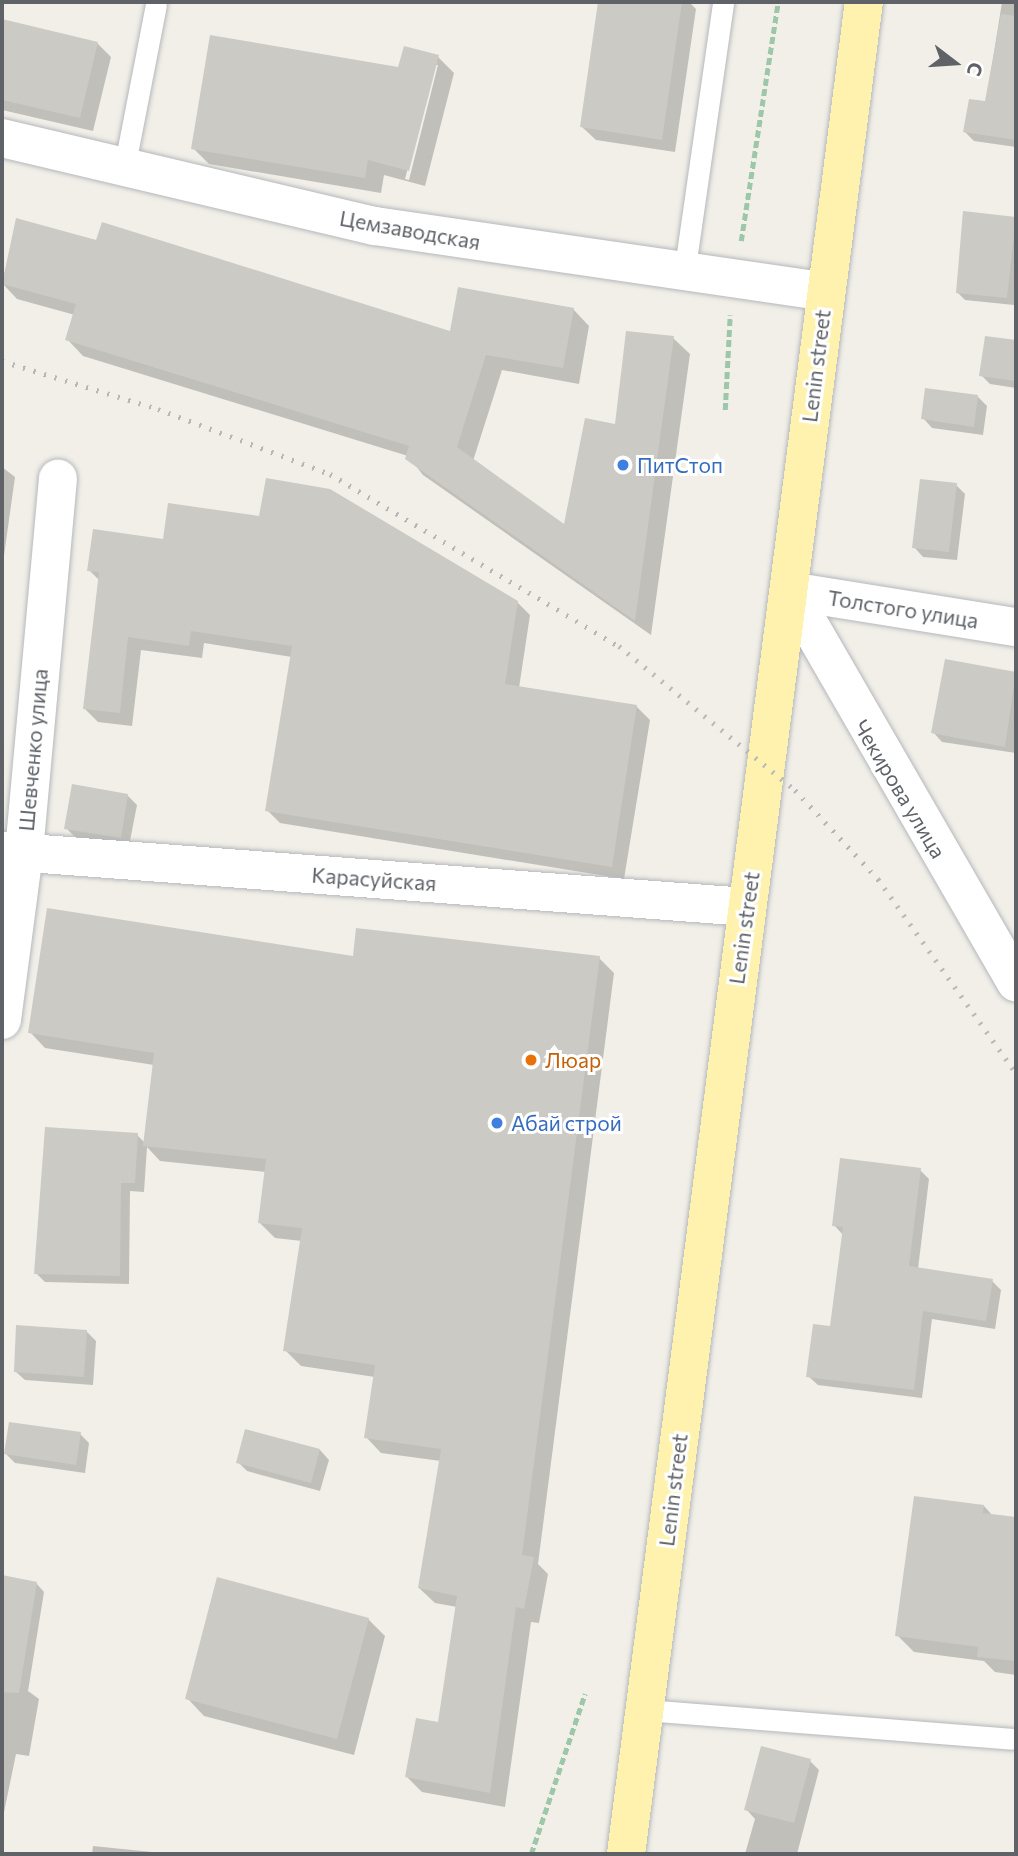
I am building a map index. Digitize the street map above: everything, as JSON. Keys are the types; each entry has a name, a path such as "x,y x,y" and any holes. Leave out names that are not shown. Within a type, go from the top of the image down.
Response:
{"main road":[{"name":"Lenin street","path":"626,1854 864,2"}],"street":[{"name":"Цемзаводская","path":"2,138 124,169 375,226 684,274 825,292"},
{"name":"Шевченко улица","path":"2,1020 13,851 58,479"},
{"name":"Толстого улица","path":"790,591 1016,627"},
{"name":"Чекирова улица","path":"790,591 1016,983"},
{"name":"Карасуйская","path":"13,851 746,907"}],"lane":[{"path":"684,274 723,2"},
{"path":"124,169 156,5"},
{"path":"646,1710 1012,1739"}],"path":[{"path":"724,410 729,369 723,357 778,2"},
{"path":"531,1854 584,1695"}],"building":[{"path":"598,2 682,2 662,140 580,127"},
{"path":"1001,14 1016,16 1016,140 963,132 969,99 985,101"},
{"path":"2,19 98,42 80,118 2,100"},
{"path":"210,35 398,67 404,46 439,55 409,171 368,160 365,178 191,149"},
{"path":"963,211 1016,217 1007,298 956,293"},
{"path":"16,218 96,240 102,222 450,331 458,287 574,308 563,368 486,355 457,447 564,524 585,418 615,424 626,331 674,336 635,621 405,459 409,446 65,340 76,304 2,284"},
{"path":"985,336 1016,340 1016,381 979,376"},
{"path":"925,388 978,395 974,427 921,419"},
{"path":"266,478 330,489 518,601 505,684 637,705 612,867 265,811 292,646 191,631 189,646 128,637 120,713 83,709 99,572 87,571 93,529 163,539 168,503 259,516"},
{"path":"920,479 957,483 949,552 912,548"},
{"path":"945,659 1016,672 1005,747 931,733"},
{"path":"72,784 128,794 121,838 64,829"},
{"path":"47,908 353,956 356,928 600,956 522,1555 534,1557 524,1609 516,1607 490,1793 405,1777 416,1718 438,1722 457,1596 418,1588 441,1449 364,1438 375,1365 283,1351 302,1228 258,1223 266,1159 143,1146 154,1053 28,1033"},
{"path":"45,1127 138,1133 135,1183 121,1183 120,1276 34,1274"},
{"path":"840,1158 921,1168 909,1266 993,1279 986,1321 923,1311 914,1390 806,1377 813,1324 830,1326 843,1227 832,1226"},
{"path":"16,1325 87,1330 84,1377 14,1372"},
{"path":"9,1422 81,1432 76,1465 4,1454"},
{"path":"245,1429 320,1449 311,1483 236,1463"},
{"path":"914,1496 984,1505 983,1513 1016,1517 1016,1661 977,1657 978,1647 895,1636"},
{"path":"2,1575 37,1582 19,1693 2,1692"},
{"path":"217,1577 369,1618 337,1739 185,1699"},
{"path":"761,1746 811,1759 794,1823 744,1810"}],"railway":[{"path":"2,361 158,409 330,474 619,646 795,790 878,879 1016,1073"}],"place":[{"name":"ПитСтоп","path":"623,465"},
{"name":"Люар","path":"531,1060"},
{"name":"Абай строй","path":"497,1123"}]}
